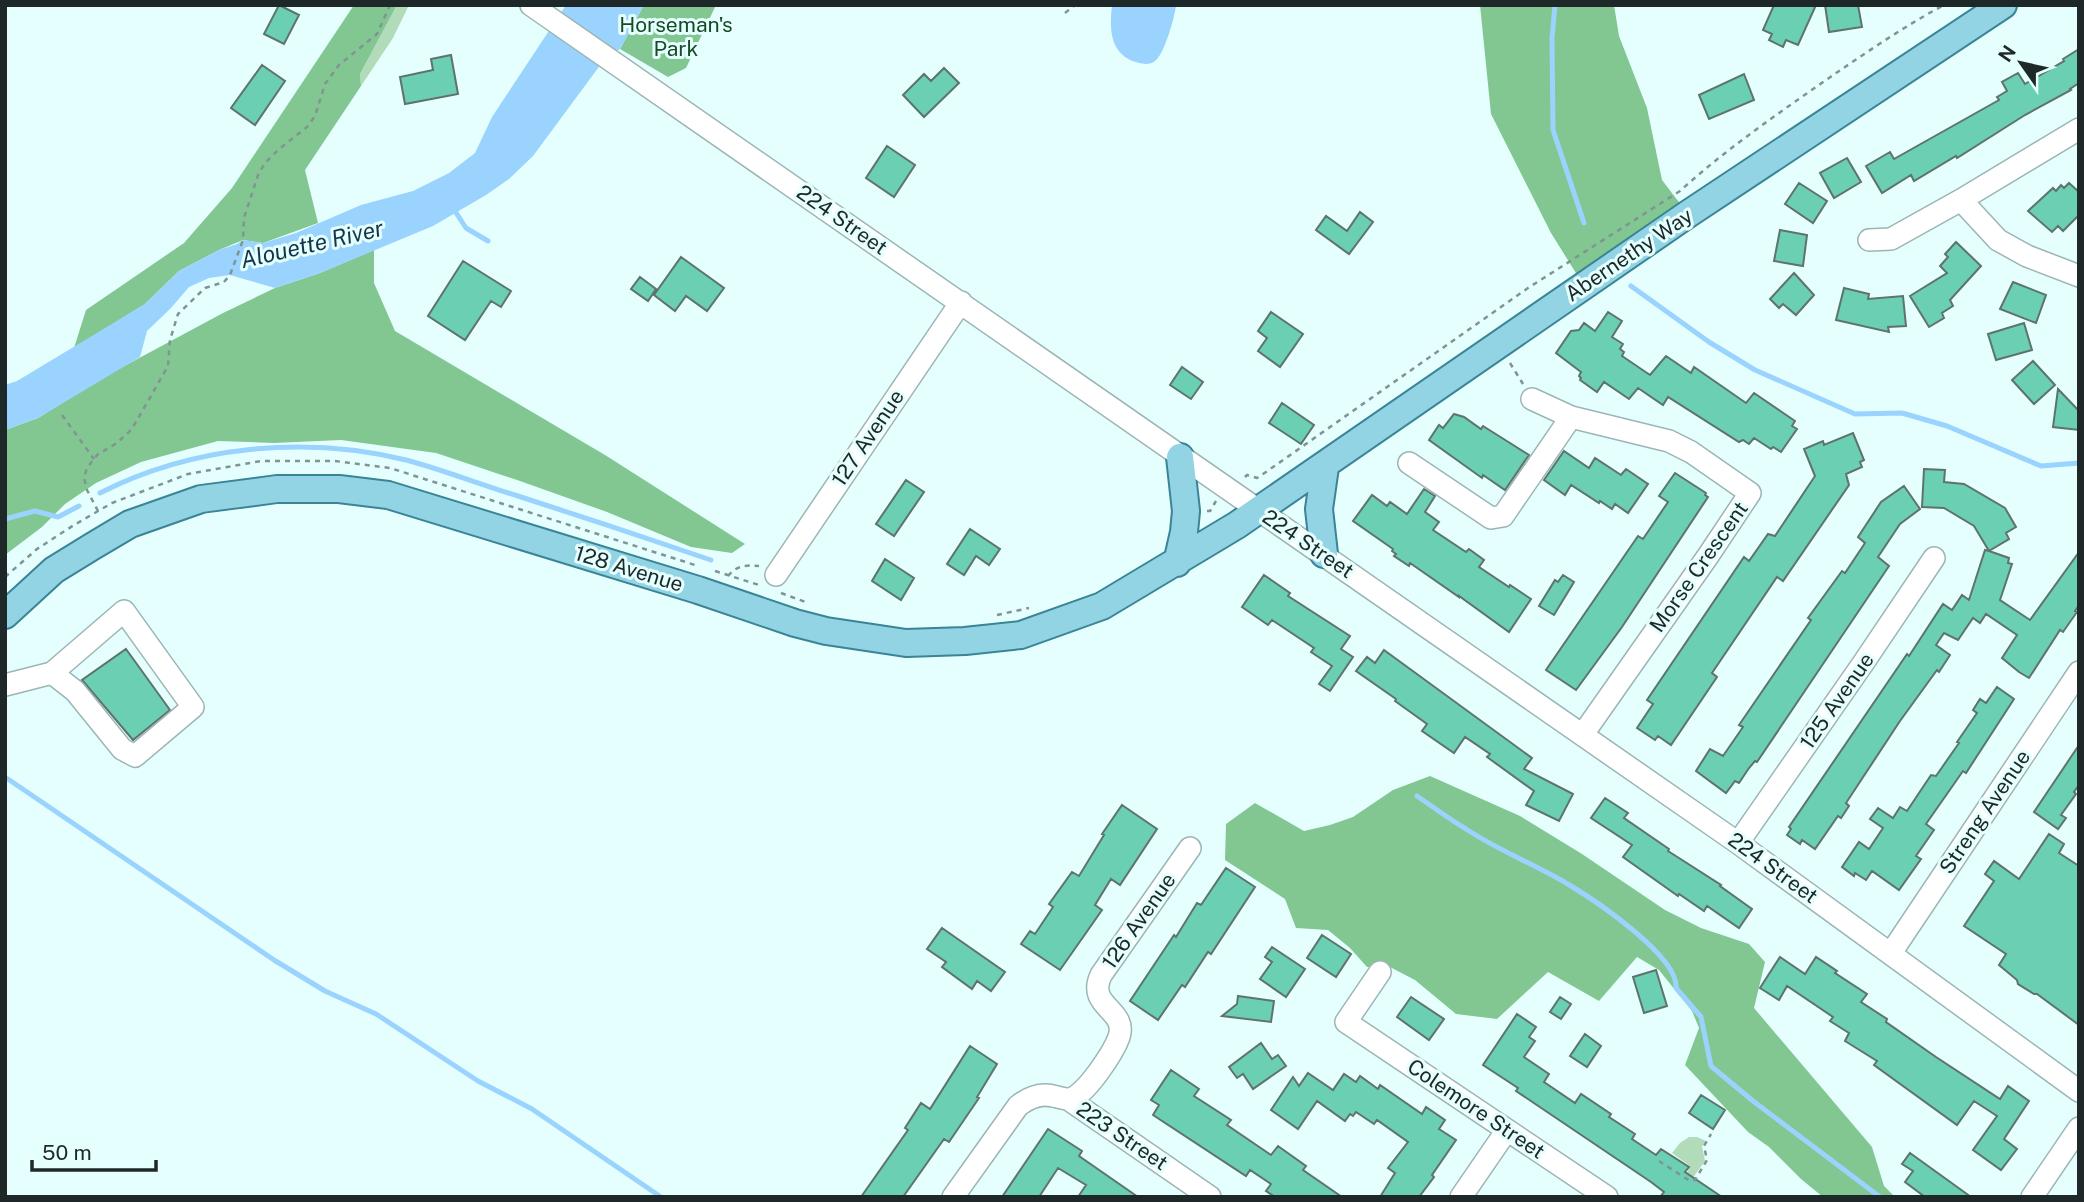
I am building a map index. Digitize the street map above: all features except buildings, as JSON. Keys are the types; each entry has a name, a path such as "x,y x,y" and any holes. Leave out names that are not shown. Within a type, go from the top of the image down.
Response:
{"main road":[{"name":"Abernethy Way","path":"1257,510 1325,467 1660,233 2003,5"},
{"path":"1177,563 1186,511 1180,457"},
{"path":"1324,554 1319,509 1325,467"},
{"name":"128 Avenue","path":"5,615 54,570 130,524 201,499 277,489 339,489 388,495 827,631 906,643 965,641 1021,635 1102,606 1177,563 1257,510"}],"street":[{"name":"224 Street","path":"539,11 1583,734 1891,953 2079,1091"},
{"path":"1869,240 1891,239 2079,129"},
{"path":"1961,200 1998,240 2026,256 2079,276"},
{"name":"127 Avenue","path":"774,581 961,302"},
{"name":"Morse Crescent","path":"1532,399 1571,417 1670,441 1750,493 1583,734"},
{"path":"1409,463 1491,518 1503,516 1571,417"},
{"name":"125 Avenue","path":"1738,843 1934,558"},
{"path":"5,685 52,673 124,611 193,707 135,755 122,749 75,691 52,673"},
{"name":"Streng Avenue","path":"1891,953 2079,672"},
{"name":"126 Avenue","path":"1068,1099 1086,1089 1119,1038 1119,1022 1096,990 1101,975 1190,848"},
{"name":"Colemore Street","path":"1380,972 1346,1022 1607,1197"},
{"path":"953,1197 1018,1106 1031,1098 1041,1096 1068,1099"},
{"name":"223 Street","path":"1068,1099 1210,1197"},
{"path":"2032,1197 2079,1128"},
{"path":"1461,1197 1507,1130"}],"path":[{"path":"98,511 87,490 84,478 87,468 97,455 117,443 131,430 140,415 168,366 170,341 178,314 205,288 224,282 230,275 243,240 244,218 259,172 267,160 307,127 315,116 325,84 339,65 377,34 390,5"},
{"path":"1065,13 1075,5"},
{"path":"1243,479 1247,475 1257,478 1266,472 1528,288 1680,191 1785,108 1944,5"},
{"path":"1510,363 1532,399"},
{"path":"62,415 94,459"},
{"path":"5,577 37,549 112,503 188,474 261,461 335,461 390,468 728,576 774,581"},
{"path":"728,576 734,568 745,565 762,566 774,581 814,606"},
{"path":"997,615 1035,607"},
{"path":"1659,1161 1689,1181 1695,1180 1707,1160 1704,1146 1712,1135"}],"green space":[{"path":"354,5 397,5 360,74 361,86 305,170 318,223 263,243 243,240 219,250 179,271 145,304 74,348 86,310 184,243 232,188"},
{"path":"397,5 409,5 393,38 361,86 360,74"},
{"name":"Horseman's Park","path":"644,5 716,5 686,68 668,77 620,49"},
{"path":"1480,5 1614,5 1619,36 1647,108 1662,180 1688,214 1584,286 1551,233 1491,114"},
{"path":"374,250 374,283 395,331 605,455 745,544 732,553 691,547 607,512 436,453 341,440 274,443 218,441 141,462 96,483 65,504 42,527 5,555 5,430 38,418 102,378 223,313 275,288 320,273"},
{"path":"1430,776 1520,816 1665,910 1701,928 1749,944 1765,962 1754,1008 1872,1147 1884,1186 1895,1197 1823,1197 1769,1147 1748,1132 1685,1065 1699,1028 1692,1011 1659,970 1637,957 1599,1001 1548,972 1497,1019 1456,1014 1415,980 1390,967 1367,967 1328,930 1296,928 1285,899 1225,860 1226,824 1255,803 1304,831 1353,817 1393,790"},
{"path":"1689,1137 1706,1141 1702,1146 1705,1161 1692,1179 1687,1174 1690,1166 1672,1153"}],"water":[{"name":"Alouette River","path":"566,5 644,5 620,49 604,60 533,156 509,179 433,226 320,273 275,288 230,275 209,278 189,287 147,331 140,357 38,418 5,430 5,385 17,381 145,304 179,271 243,240 263,243 296,233 361,205 413,191 449,173 475,153 492,117"},
{"path":"1112,5 1176,5 1165,44 1155,61 1149,64 1129,60 1117,48 1111,24"}],"waterway":[{"path":"1555,5 1552,38 1553,130 1584,223"},
{"path":"453,208 466,228 488,241"},
{"path":"1631,286 1709,342 1755,370 1855,414 1902,413 1947,426 2041,466 2079,463"},
{"path":"100,493 173,464 250,449 329,448 368,452 420,464 711,560"},
{"path":"5,519 35,511 58,517 79,506"},
{"path":"5,777 274,960 325,991 376,1014 478,1081 532,1109 661,1197"},
{"path":"1417,796 1479,837 1571,886 1634,931 1664,961 1673,975 1676,988 1701,1017 1711,1066 1880,1197"}]}
